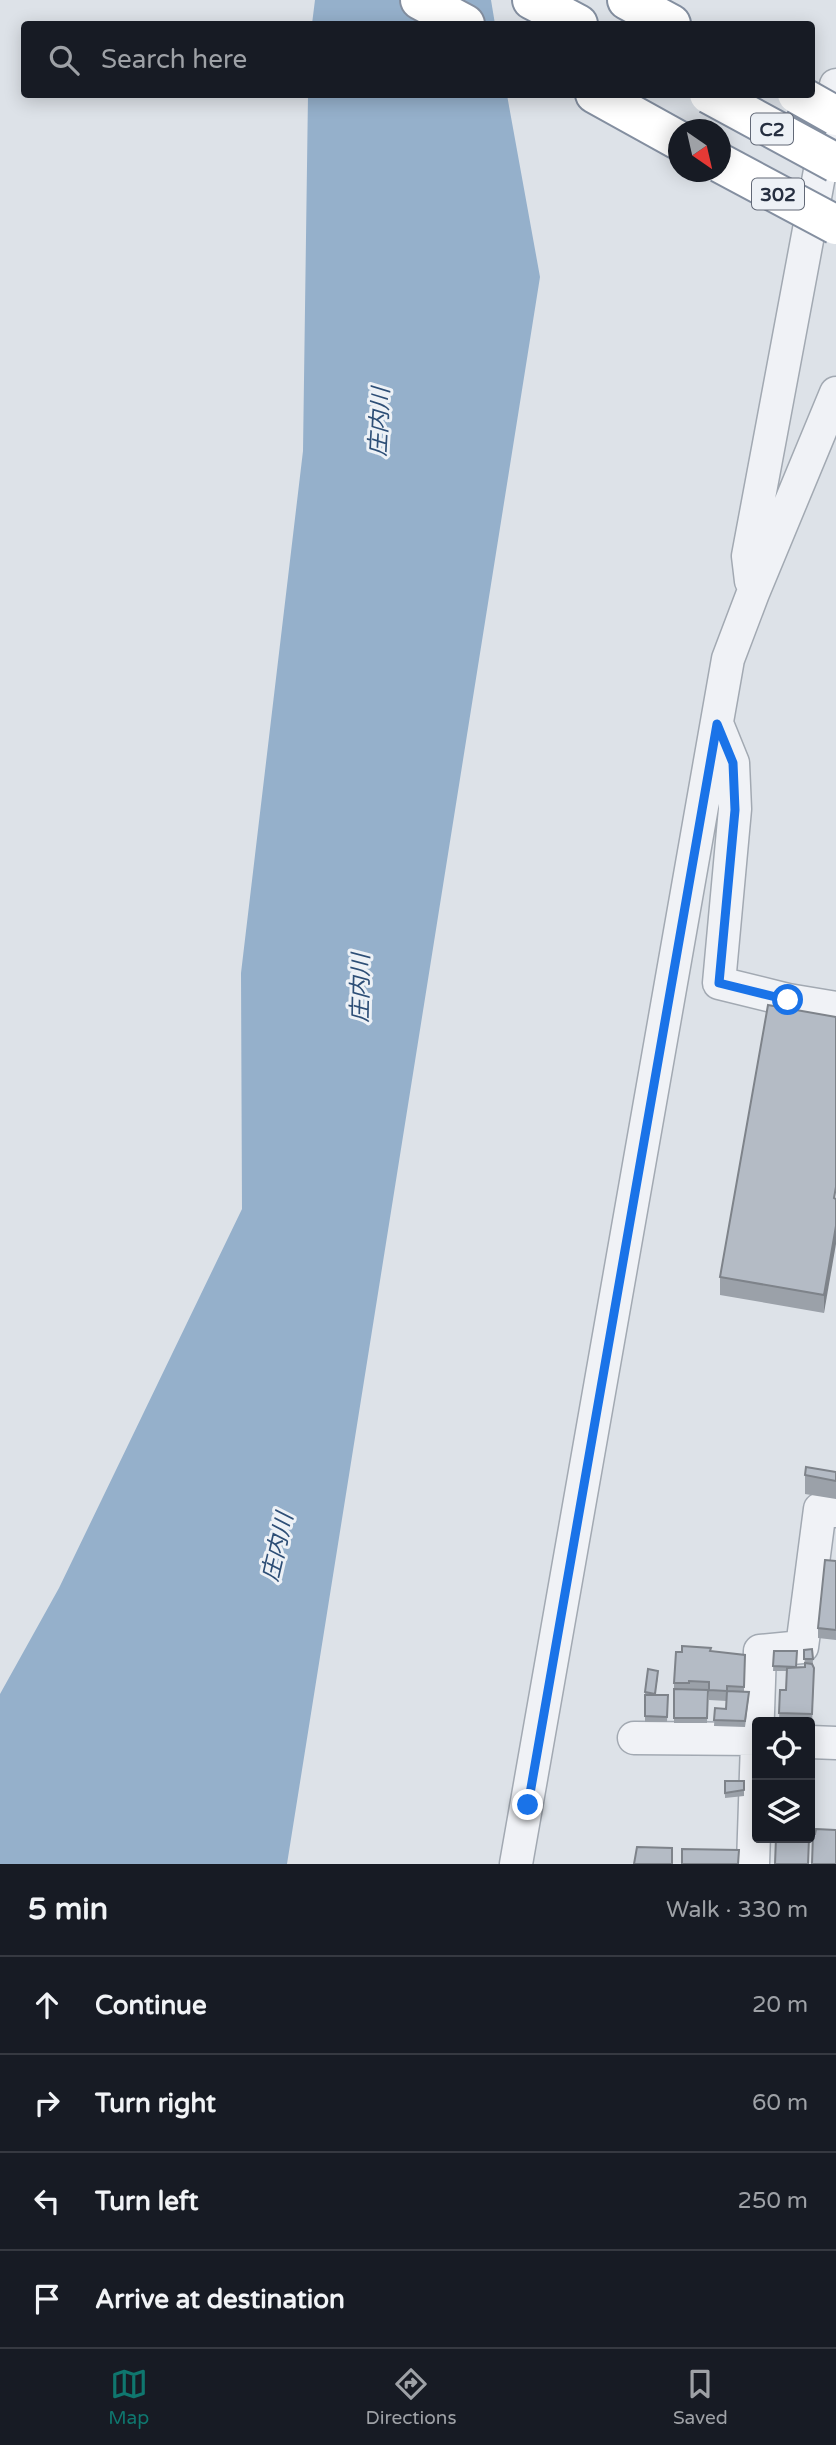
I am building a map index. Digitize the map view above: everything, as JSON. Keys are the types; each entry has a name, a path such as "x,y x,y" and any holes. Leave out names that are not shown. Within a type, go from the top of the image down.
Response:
{"highway":[{"path":"420,0 459,21"},
{"path":"532,0 572,21"},
{"path":"627,0 666,21"},
{"path":"602,98 668,134"},
{"name":"C2","path":"716,98 836,163"},
{"name":"C2","path":"804,98 836,116"},
{"name":"302","path":"731,169 836,225"}],"street":[{"path":"753,593 748,556 836,85"},
{"path":"516,1864 728,659 836,393"},
{"path":"717,724 733,763 735,810 719,983 788,1000 836,1008"},
{"path":"757,1717 760,1651 802,1647 820,1509 836,1511"},
{"path":"634,1738 752,1739"},
{"path":"815,1742 836,1743"},
{"path":"753,1864 755,1780"}],"water":[{"path":"315,0 491,0 494,21 312,21"},
{"name":"庄内川","path":"308,98 508,98 540,277 287,1864 0,1864 0,1694 59,1588 242,1209 241,973 303,451"}],"building":[{"path":"768,1005 836,1017 836,1226 824,1295 720,1277"},
{"path":"806,1467 836,1472 836,1481 805,1475"},
{"path":"825,1560 836,1561 836,1630 818,1628"},
{"path":"682,1646 711,1648 710,1651 745,1655 744,1687 727,1686 727,1691 709,1690 709,1682 674,1683 676,1652 682,1652"},
{"path":"812,1649 813,1659 804,1659 804,1650"},
{"path":"774,1651 797,1651 796,1667 773,1666"},
{"path":"805,1663 812,1664 814,1668 812,1714 779,1713 780,1690 786,1690 787,1668 805,1667"},
{"path":"648,1669 658,1671 655,1694 645,1692"},
{"path":"674,1689 708,1690 707,1718 674,1718"},
{"path":"727,1691 749,1692 745,1721 714,1720 715,1708 726,1709"},
{"path":"645,1695 668,1695 667,1717 645,1716"},
{"path":"725,1781 744,1781 744,1790 725,1793"},
{"path":"816,1829 836,1830 836,1864 812,1864"},
{"path":"776,1843 809,1843 808,1864 775,1864"},
{"path":"637,1847 672,1848 672,1864 634,1864"},
{"path":"682,1849 739,1850 738,1864 682,1864"}],"route":[{"path":"528,1805 717,724 733,763 735,810 719,983 788,1000"}]}
